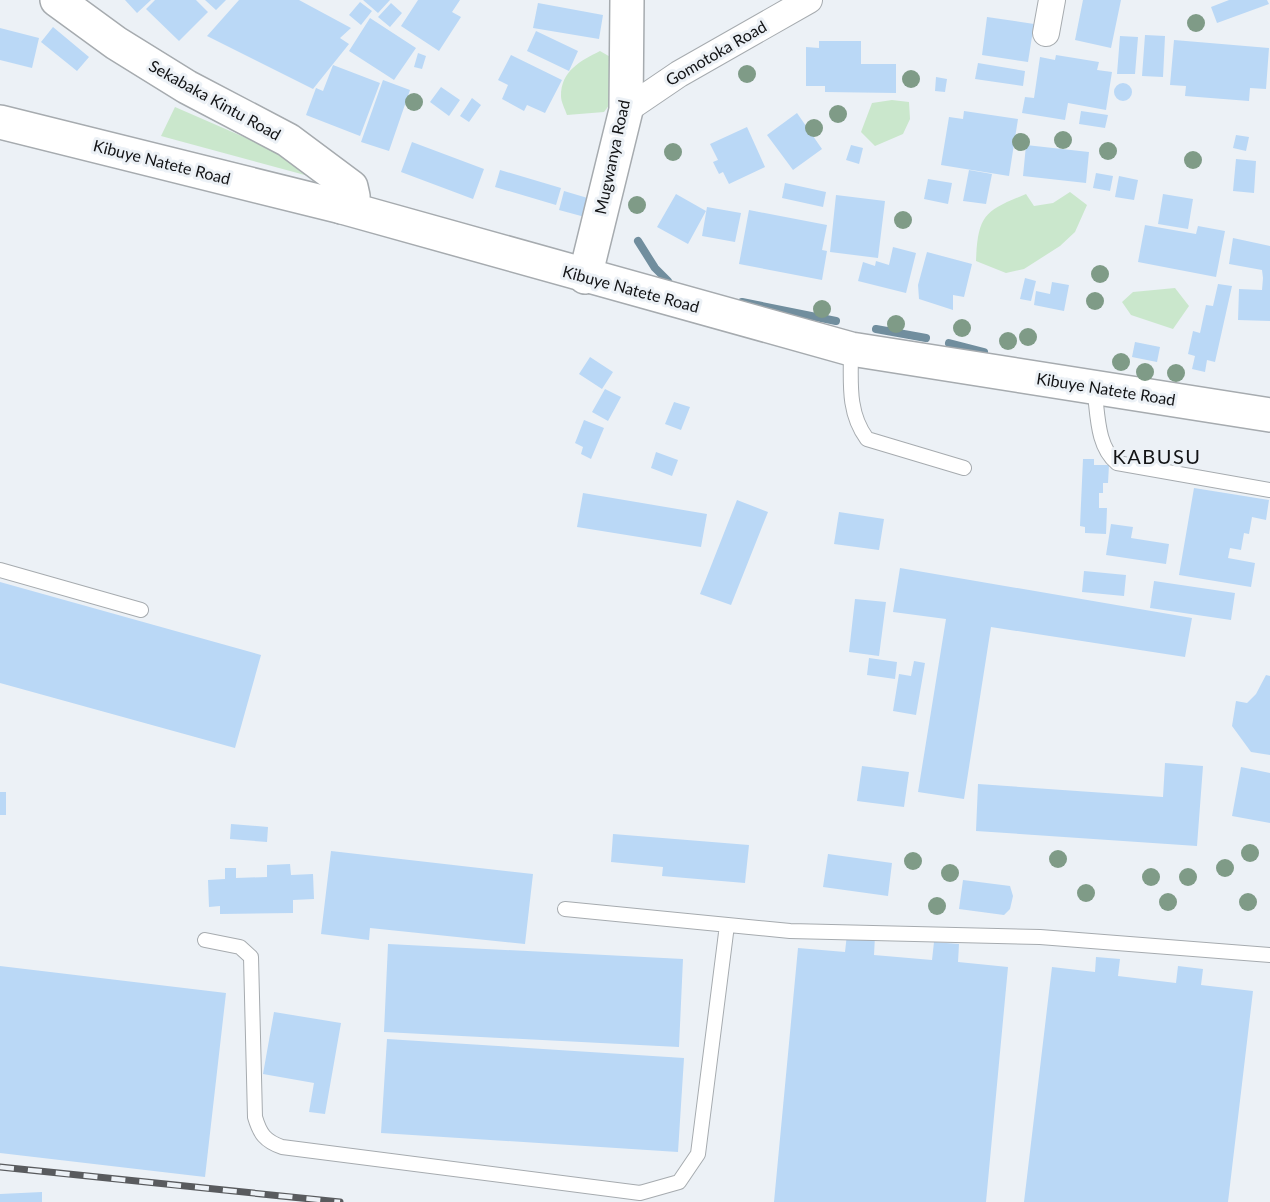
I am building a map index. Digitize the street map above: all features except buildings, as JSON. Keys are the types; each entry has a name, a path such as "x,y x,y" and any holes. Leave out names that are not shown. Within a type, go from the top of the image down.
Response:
{"main road":[{"name":"Sekabaka Kintu Road","path":"57,0 116,43 186,87 288,140 351,187 354,196 342,207"},
{"name":"Mugwanya Road","path":"585,277 626,110 627,0"},
{"name":"Kibuye Natete Road","path":"0,122 342,207 585,277 851,349 1270,415"}],"street":[{"name":"Gomotoka Road","path":"626,110 679,74 809,0"},
{"path":"1046,33 1052,0"}],"lane":[{"path":"851,349 851,408 867,439 964,468"},
{"path":"1094,387 1102,442 1108,456 1117,463 1270,490"},
{"path":"0,570 141,610"},
{"path":"565,909 790,931 1040,937 1270,955"},
{"path":"206,940 240,946 251,957 255,1117 260,1134 270,1143 282,1147 640,1193 679,1182 698,1154 727,926"}],"green space":[{"path":"600,51 619,62 620,91 604,112 567,115 561,98 564,80 579,63"},
{"path":"892,100 909,102 910,119 903,134 875,146 861,132 872,103"},
{"path":"175,107 304,163 316,178 161,136"},
{"path":"1070,192 1087,205 1075,232 1060,246 1024,269 1006,273 976,261 982,224 993,210 1026,194 1034,206 1053,203"},
{"path":"1175,288 1189,306 1173,329 1131,315 1122,302 1133,292"}],"waterway":[{"path":"638,241 655,268 668,281"},
{"path":"742,302 836,321"},
{"path":"876,329 926,338"},
{"path":"949,343 984,352"}],"railway":[{"path":"0,1167 340,1202"}],"district":[{"name":"KABUSU","path":"1157,457"}]}
